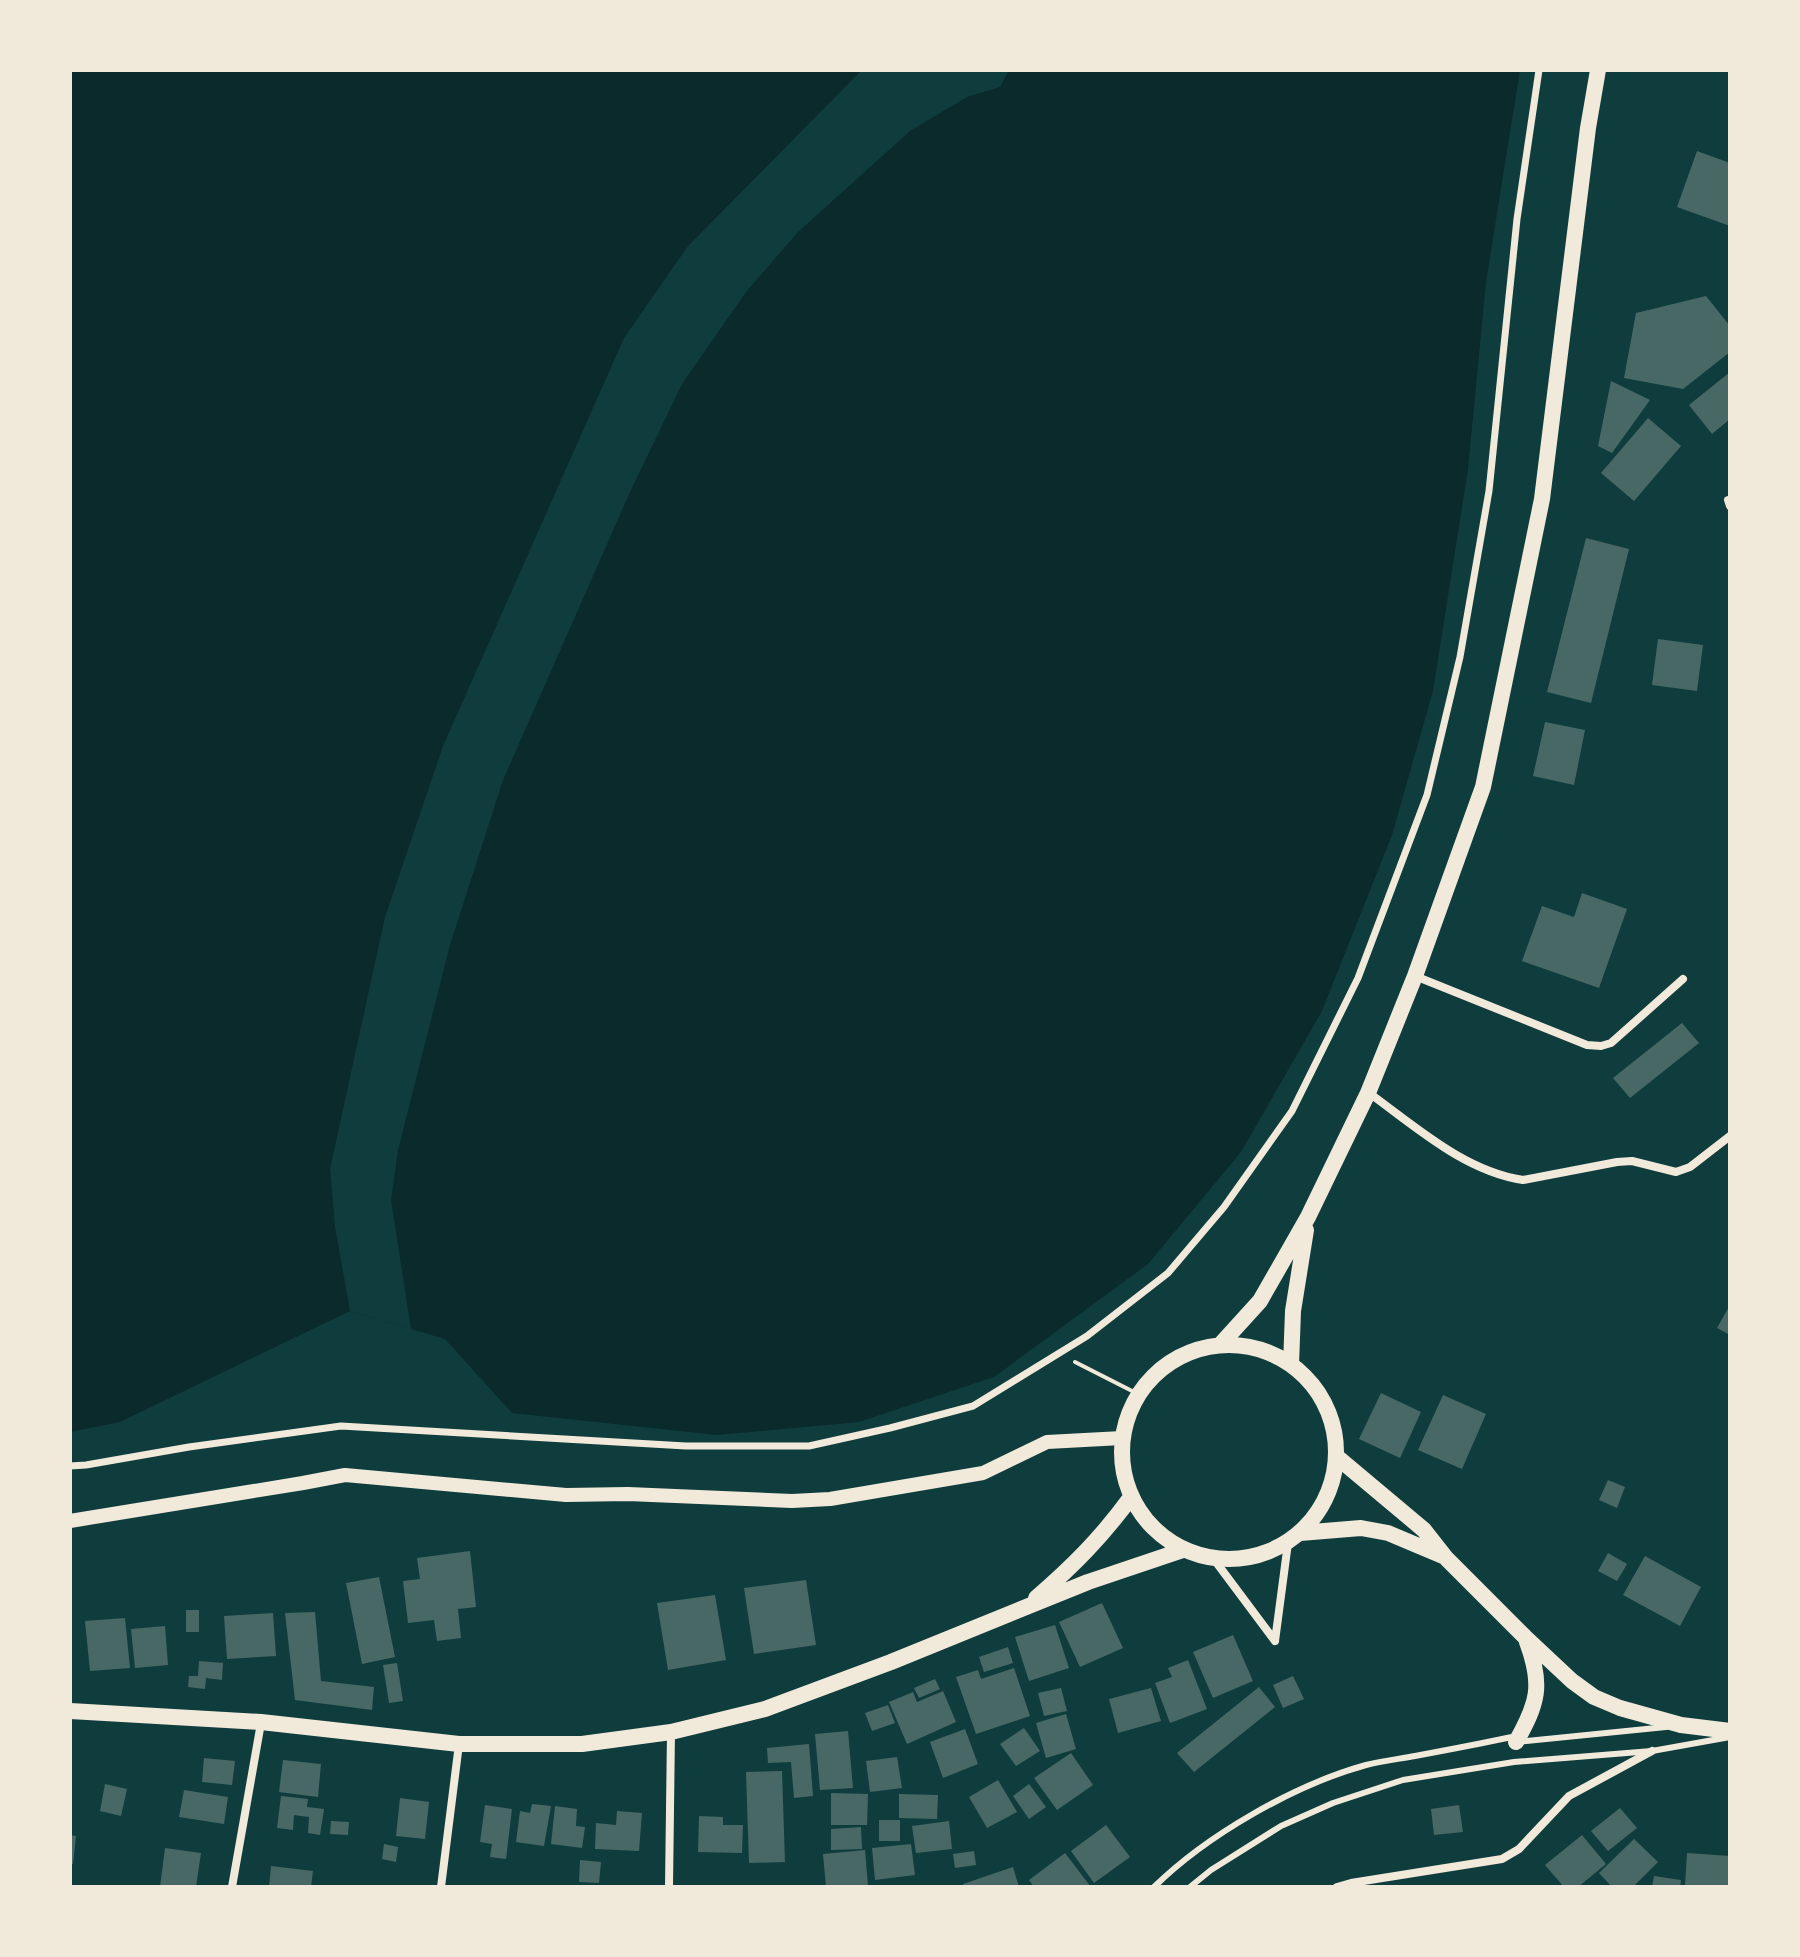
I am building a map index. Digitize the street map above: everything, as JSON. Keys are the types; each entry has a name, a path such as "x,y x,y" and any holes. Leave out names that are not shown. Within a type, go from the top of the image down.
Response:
{"main road":[{"path":"1220,1345 1260,1301 1308,1217 1368,1093 1415,976 1483,787 1539,514 1598,70"},
{"path":"1291,1365 1293,1311 1308,1217"},
{"path":"1220,1345 1245,1346 1269,1353 1291,1365 1311,1383 1326,1405 1335,1430 1337,1457 1334,1479 1326,1499 1315,1517 1294,1538 1264,1554 1239,1559 1213,1558 1183,1550 1144,1519 1131,1497 1122,1468 1122,1438 1127,1415 1138,1394 1169,1364 1188,1353 1220,1345"},
{"path":"1337,1457 1424,1530 1446,1558 1525,1637 1594,1697 1620,1708 1681,1725 1730,1734"},
{"path":"1026,1606 1072,1567 1106,1531 1131,1497"},
{"path":"1294,1538 1361,1528 1388,1533 1446,1558"},
{"path":"70,1711 261,1722 459,1744 582,1744 671,1732 765,1709 891,1662 1026,1606 1183,1550"},
{"path":"1516,1742 1531,1716 1537,1680 1535,1663 1525,1637"}],"street":[{"path":"70,1466 341,1426 686,1446 809,1446 973,1406 1087,1336 1168,1273 1224,1207 1292,1111 1358,978 1427,795 1460,657 1489,491 1517,219 1539,70"},
{"path":"1415,976 1587,1045 1601,1046 1611,1043 1683,979"},
{"path":"1368,1093 1455,1155 1507,1177 1523,1180 1632,1161 1676,1172 1690,1167 1730,1136"},
{"path":"70,1521 345,1475 566,1495 628,1494 792,1501 830,1499 983,1473 1047,1442 1122,1438"},
{"path":"1213,1558 1275,1641 1294,1538"},
{"path":"232,1887 261,1722"},
{"path":"669,1887 671,1732"},
{"path":"441,1887 459,1744"},
{"path":"1337,1887 1502,1859 1519,1849 1569,1796 1652,1751"}],"lane":[{"path":"1154,1887 1229,1829 1279,1799 1367,1765 1512,1737 1516,1742 1681,1725"},
{"path":"1190,1887 1211,1870 1281,1826 1333,1803 1403,1780 1514,1762 1652,1751 1730,1734"}],"path":[{"path":"1058,1353 1138,1394"}],"water":[{"path":"70,70 1520,70 1486,282 1468,469 1433,691 1392,835 1322,1011 1241,1152 1148,1264 994,1377 859,1422 717,1435 512,1413 445,1339 350,1311 120,1422 70,1432"}],"pier":[{"path":"862,70 1009,70 1000,87 967,97 910,131 798,232 746,292 682,384 630,492 503,780 450,945 398,1150 391,1200 411,1329 350,1311 335,1226 330,1169 385,917 443,746 624,338 688,246"}],"building":[{"path":"1697,151 1730,163 1730,226 1677,207"},
{"path":"1706,296 1730,326 1730,352 1683,389 1624,378 1636,313"},
{"path":"1730,372 1730,419 1712,434 1689,405"},
{"path":"1611,381 1650,400 1612,453 1598,446"},
{"path":"1648,418 1681,446 1634,501 1601,473"},
{"path":"1586,538 1629,549 1591,703 1547,692"},
{"path":"1658,639 1703,645 1697,691 1652,685"},
{"path":"1545,722 1585,730 1574,785 1533,776"},
{"path":"1582,893 1627,909 1599,988 1522,961 1542,906 1574,917"},
{"path":"1682,1023 1699,1043 1630,1098 1613,1078"},
{"path":"1730,1305 1730,1335 1717,1328"},
{"path":"1381,1393 1421,1412 1400,1458 1359,1439"},
{"path":"1443,1395 1486,1414 1462,1469 1418,1450"},
{"path":"1608,1480 1625,1487 1617,1508 1599,1500"},
{"path":"470,1551 476,1607 458,1609 461,1638 437,1641 434,1620 408,1623 403,1581 420,1579 417,1558"},
{"path":"1608,1553 1627,1564 1617,1581 1598,1571"},
{"path":"1645,1556 1701,1587 1680,1626 1623,1595"},
{"path":"379,1577 395,1657 362,1664 346,1583"},
{"path":"806,1580 816,1645 754,1654 744,1588"},
{"path":"715,1595 726,1660 668,1670 657,1603"},
{"path":"1102,1603 1123,1648 1080,1667 1059,1622"},
{"path":"186,1610 199,1610 199,1632 186,1632"},
{"path":"315,1612 321,1681 374,1687 372,1710 295,1700 285,1613"},
{"path":"273,1613 276,1656 227,1659 224,1616"},
{"path":"125,1618 130,1668 90,1671 85,1621"},
{"path":"1055,1625 1069,1668 1029,1681 1015,1637"},
{"path":"165,1626 168,1665 135,1668 131,1629"},
{"path":"1233,1635 1253,1681 1213,1698 1193,1652"},
{"path":"1008,1647 1013,1663 984,1672 979,1657"},
{"path":"1188,1660 1207,1709 1170,1723 1155,1683 1172,1677 1168,1668"},
{"path":"199,1661 223,1663 222,1680 206,1678 205,1689 188,1687 189,1676 198,1676"},
{"path":"397,1663 403,1701 389,1703 383,1665"},
{"path":"1014,1668 1030,1716 976,1734 956,1677 978,1670 981,1679"},
{"path":"1293,1676 1304,1699 1283,1708 1273,1685"},
{"path":"935,1679 940,1689 919,1698 914,1688"},
{"path":"1259,1687 1275,1707 1194,1772 1177,1753"},
{"path":"1061,1688 1067,1711 1044,1716 1038,1693"},
{"path":"1151,1688 1161,1721 1118,1733 1109,1699"},
{"path":"943,1691 956,1722 907,1744 889,1702 913,1692 917,1702"},
{"path":"888,1705 895,1723 872,1731 865,1713"},
{"path":"1066,1714 1076,1749 1046,1758 1036,1723"},
{"path":"1024,1728 1040,1751 1016,1766 1000,1744"},
{"path":"965,1729 978,1764 943,1778 930,1742"},
{"path":"848,1731 853,1788 820,1790 815,1734"},
{"path":"809,1744 813,1796 794,1798 791,1762 768,1763 767,1748"},
{"path":"1071,1753 1093,1785 1057,1810 1034,1778"},
{"path":"897,1757 902,1788 870,1792 866,1761"},
{"path":"204,1758 235,1761 232,1785 202,1782"},
{"path":"283,1760 321,1764 318,1797 279,1792"},
{"path":"782,1771 785,1862 749,1863 746,1772"},
{"path":"998,1780 1017,1812 987,1828 969,1797"},
{"path":"105,1784 127,1789 121,1816 100,1811"},
{"path":"1029,1784 1046,1807 1029,1819 1013,1796"},
{"path":"184,1790 228,1797 224,1824 179,1817"},
{"path":"831,1793 868,1794 867,1825 831,1825"},
{"path":"899,1794 938,1795 937,1819 899,1818"},
{"path":"281,1796 308,1799 307,1807 324,1809 320,1835 308,1833 309,1817 294,1815 293,1830 277,1828"},
{"path":"400,1798 429,1802 425,1839 396,1836"},
{"path":"532,1804 551,1806 544,1846 516,1842 520,1811 530,1813"},
{"path":"485,1805 512,1809 506,1859 490,1857 492,1844 480,1842"},
{"path":"1459,1805 1463,1832 1434,1835 1431,1809"},
{"path":"555,1806 577,1809 576,1826 585,1827 582,1848 551,1844"},
{"path":"1620,1808 1637,1828 1608,1851 1591,1831"},
{"path":"617,1811 642,1813 639,1851 595,1849 596,1823 616,1825"},
{"path":"699,1816 723,1817 723,1825 743,1825 742,1853 698,1852"},
{"path":"879,1820 900,1820 900,1841 879,1841"},
{"path":"331,1821 349,1822 348,1835 330,1834"},
{"path":"949,1821 952,1849 916,1853 912,1826"},
{"path":"1106,1825 1130,1857 1094,1883 1071,1851"},
{"path":"861,1827 862,1849 831,1850 831,1829"},
{"path":"70,1835 76,1836 73,1864 70,1864"},
{"path":"1582,1835 1606,1864 1578,1887 1564,1887 1545,1865"},
{"path":"1634,1839 1658,1862 1633,1887 1612,1887 1599,1873"},
{"path":"384,1844 398,1847 396,1862 382,1859"},
{"path":"911,1844 915,1875 875,1880 872,1848"},
{"path":"165,1848 201,1853 196,1887 160,1887"},
{"path":"865,1850 868,1886 826,1887 823,1854"},
{"path":"974,1851 976,1865 955,1868 953,1854"},
{"path":"1065,1853 1091,1887 1034,1887 1029,1880"},
{"path":"1687,1853 1730,1856 1730,1887 1685,1886"},
{"path":"580,1860 601,1862 599,1883 579,1882"},
{"path":"271,1866 313,1871 311,1887 269,1887"},
{"path":"1013,1867 1019,1887 964,1887 963,1884"},
{"path":"1654,1876 1681,1880 1680,1887 1652,1887"}]}
